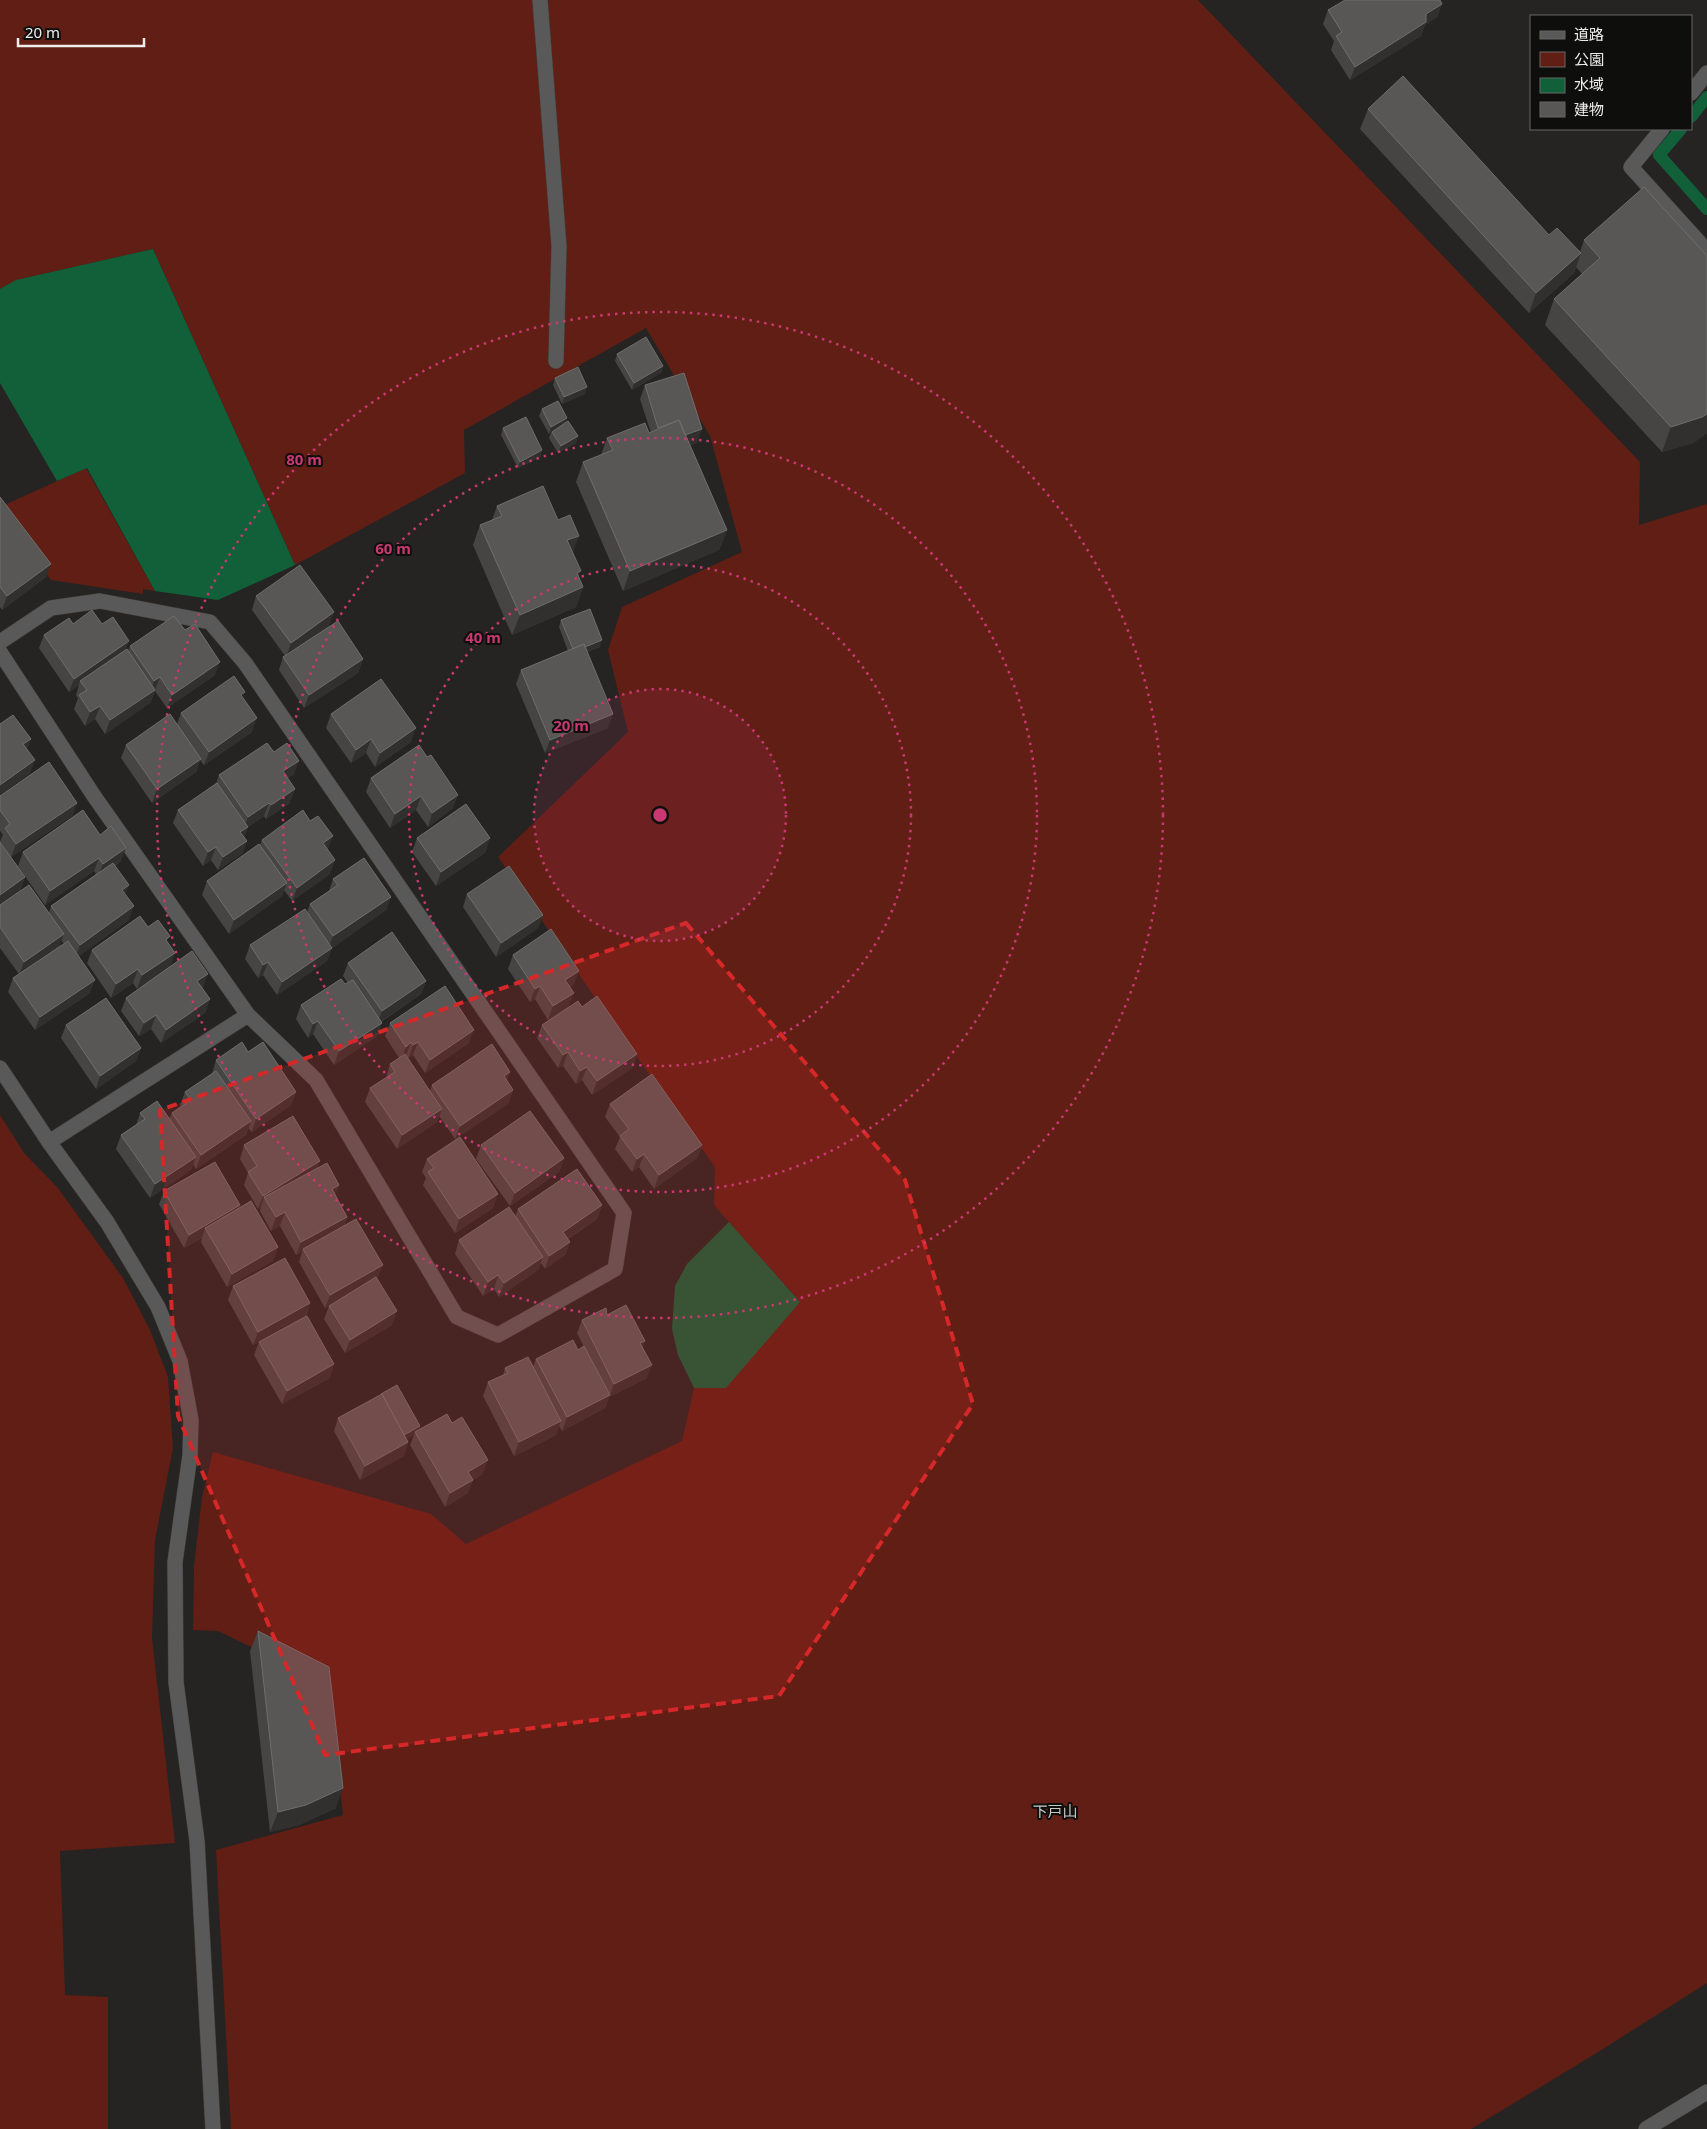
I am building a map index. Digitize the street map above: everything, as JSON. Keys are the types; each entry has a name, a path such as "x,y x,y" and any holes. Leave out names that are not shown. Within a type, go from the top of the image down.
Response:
{"street":[{"path":"540,0 559,246 556,361"},
{"path":"1692,92 1707,73"},
{"path":"1661,130 1631,167 1707,251"},
{"path":"0,642 51,608 100,601 210,622 245,664 624,1213 614,1269 498,1335 457,1317 316,1080 248,1015 94,796 0,652"},
{"path":"49,1142 248,1015"},
{"path":"0,1068 49,1142 107,1222 158,1307 180,1361 191,1420 190,1455 175,1562 176,1682 196,1840 212,2129"},
{"path":"1646,2129 1707,2092"}],"highlighted area":[{"path":"686,923 905,1180 973,1404 779,1696 325,1755 178,1416 160,1110"}],"green space":[{"path":"0,0 1198,0 1640,462 1639,525 1707,504 1707,1983 1471,2129 231,2129 216,1850 343,1815 328,1684 218,1631 193,1630 194,1566 202,1497 213,1452 431,1514 466,1544 682,1441 694,1388 726,1387 800,1302 714,1205 715,1167 498,857 628,732 608,650 622,607 742,552 710,436 646,328 464,430 465,473 295,565 153,249 17,280 0,289"},
{"path":"86,468 155,591 143,589 143,594 51,580 0,515 0,507"},
{"path":"0,1115 24,1153 57,1187 123,1278 150,1330 168,1377 173,1448 155,1540 152,1638 175,1843 60,1851 65,1995 108,1997 108,2129 0,2129"}],"water":[{"path":"153,249 295,565 218,600 155,591 87,468 57,481 0,383 0,289 16,280"},
{"path":"729,1222 800,1302 726,1388 694,1388 678,1355 672,1329 675,1286 687,1264"}],"building":[{"path":"1345,0 1440,0 1442,4 1426,14 1426,22 1355,67 1336,36 1342,32 1328,10"},
{"path":"1403,76 1549,235 1557,228 1581,253 1536,293 1368,109"},
{"path":"1644,187 1707,256 1707,414 1671,427 1554,299 1600,258 1584,240"},
{"path":"646,337 663,366 634,383 617,354"},
{"path":"578,367 587,387 564,397 555,378"},
{"path":"684,373 702,429 685,435 679,420 658,428 645,385"},
{"path":"558,401 567,418 551,427 542,409"},
{"path":"526,417 542,450 520,462 503,428"},
{"path":"679,420 727,530 630,571 583,462 613,450 607,438 645,423 649,433"},
{"path":"568,421 578,436 561,446 552,432"},
{"path":"543,486 558,520 570,515 579,536 567,540 581,571 577,573 583,587 520,615 480,525 502,516 497,506"},
{"path":"0,497 51,564 7,596 0,587"},
{"path":"300,565 334,612 291,643 256,596"},
{"path":"590,609 602,640 585,647 584,644 573,649 561,620"},
{"path":"92,610 102,624 113,617 129,641 74,679 44,635 69,618 73,624"},
{"path":"174,616 185,630 195,624 220,662 172,695 160,677 154,681 130,646"},
{"path":"338,621 363,659 309,695 283,657"},
{"path":"584,644 613,714 550,740 521,670"},
{"path":"127,649 155,690 110,720 100,706 90,712 79,695 87,690 80,681"},
{"path":"234,676 245,692 241,695 257,718 209,752 181,713"},
{"path":"381,679 416,728 380,753 371,739 356,750 331,714"},
{"path":"170,714 201,759 157,789 126,745"},
{"path":"13,715 31,739 23,744 35,760 0,785 0,724"},
{"path":"267,743 274,752 287,743 299,761 283,771 295,789 248,817 219,775"},
{"path":"419,745 427,757 431,755 458,795 432,813 421,796 395,814 371,778"},
{"path":"49,762 77,803 16,844 5,828 10,824 0,810 0,796"},
{"path":"217,783 248,827 240,832 247,841 223,857 216,847 208,852 178,810"},
{"path":"466,804 490,838 441,872 417,838"},
{"path":"83,810 100,835 111,826 126,848 103,864 99,858 50,891 23,852"},
{"path":"303,810 310,821 318,816 333,836 323,843 335,860 297,888 262,840"},
{"path":"0,842 25,877 0,895"},
{"path":"259,844 287,883 234,920 207,881"},
{"path":"364,858 391,897 333,936 310,904 338,885 333,879"},
{"path":"113,863 129,885 122,890 134,906 80,945 51,906"},
{"path":"509,866 543,915 501,943 467,894"},
{"path":"29,885 64,934 24,962 0,927 0,905"},
{"path":"305,909 332,948 282,982 268,962 263,965 250,945"},
{"path":"140,916 148,927 158,920 170,936 166,940 175,953 142,975 138,969 116,984 92,950"},
{"path":"551,929 579,971 565,980 574,993 553,1006 540,986 535,989 513,955"},
{"path":"392,932 426,981 382,1011 348,963"},
{"path":"68,941 95,980 40,1017 13,978"},
{"path":"192,951 208,974 197,981 210,999 166,1030 156,1015 144,1023 126,998"},
{"path":"341,979 345,984 353,980 382,1023 339,1051 318,1021 313,1024 301,1005"},
{"path":"445,986 474,1030 430,1060 418,1042 413,1045 411,1042 406,1047 390,1023"},
{"path":"597,996 637,1054 597,1081 587,1067 580,1071 568,1052 563,1055 542,1025 578,1001 582,1007"},
{"path":"106,998 141,1048 100,1076 66,1025"},
{"path":"242,1042 248,1052 263,1042 296,1092 256,1119 216,1060"},
{"path":"492,1044 510,1072 504,1076 513,1090 460,1126 432,1085"},
{"path":"405,1054 442,1109 402,1135 370,1088 395,1072 390,1064"},
{"path":"216,1071 251,1121 201,1155 172,1113 191,1100 185,1092"},
{"path":"652,1074 702,1145 659,1175 644,1154 637,1159 620,1136 629,1129 610,1104"},
{"path":"157,1101 196,1157 155,1184 121,1135 145,1119 140,1113"},
{"path":"530,1111 564,1158 515,1193 481,1145"},
{"path":"293,1116 320,1161 263,1196 248,1172 257,1166 244,1145"},
{"path":"460,1137 498,1194 459,1219 428,1172 434,1168 427,1159"},
{"path":"215,1162 240,1205 189,1235 164,1191"},
{"path":"327,1163 339,1185 332,1189 347,1217 301,1242 285,1212 276,1217 264,1197"},
{"path":"577,1169 602,1205 563,1232 570,1242 549,1256 518,1209"},
{"path":"251,1201 278,1247 232,1274 205,1228"},
{"path":"509,1207 543,1257 504,1283 498,1275 488,1282 459,1240"},
{"path":"356,1219 383,1265 330,1295 303,1249"},
{"path":"285,1258 310,1303 258,1332 233,1286"},
{"path":"376,1277 397,1311 350,1340 329,1306"},
{"path":"626,1305 645,1341 640,1343 652,1365 614,1384 582,1320 606,1308 607,1315"},
{"path":"307,1316 334,1364 287,1391 259,1342"},
{"path":"573,1340 578,1350 584,1346 610,1395 567,1417 536,1359"},
{"path":"528,1357 561,1421 519,1442 488,1382 508,1373 505,1368"},
{"path":"397,1385 420,1426 404,1435 381,1395 381,1394"},
{"path":"382,1394 408,1442 365,1466 338,1418"},
{"path":"447,1414 452,1423 462,1417 488,1460 468,1472 473,1480 450,1493 415,1432"},
{"path":"258,1631 329,1667 343,1788 306,1805 278,1812"}],"waterway":[{"path":"1692,116 1707,97"},
{"path":"1680,130 1659,155 1707,209"}],"district":[{"name":"下戸山","path":"1055,1811"}]}
